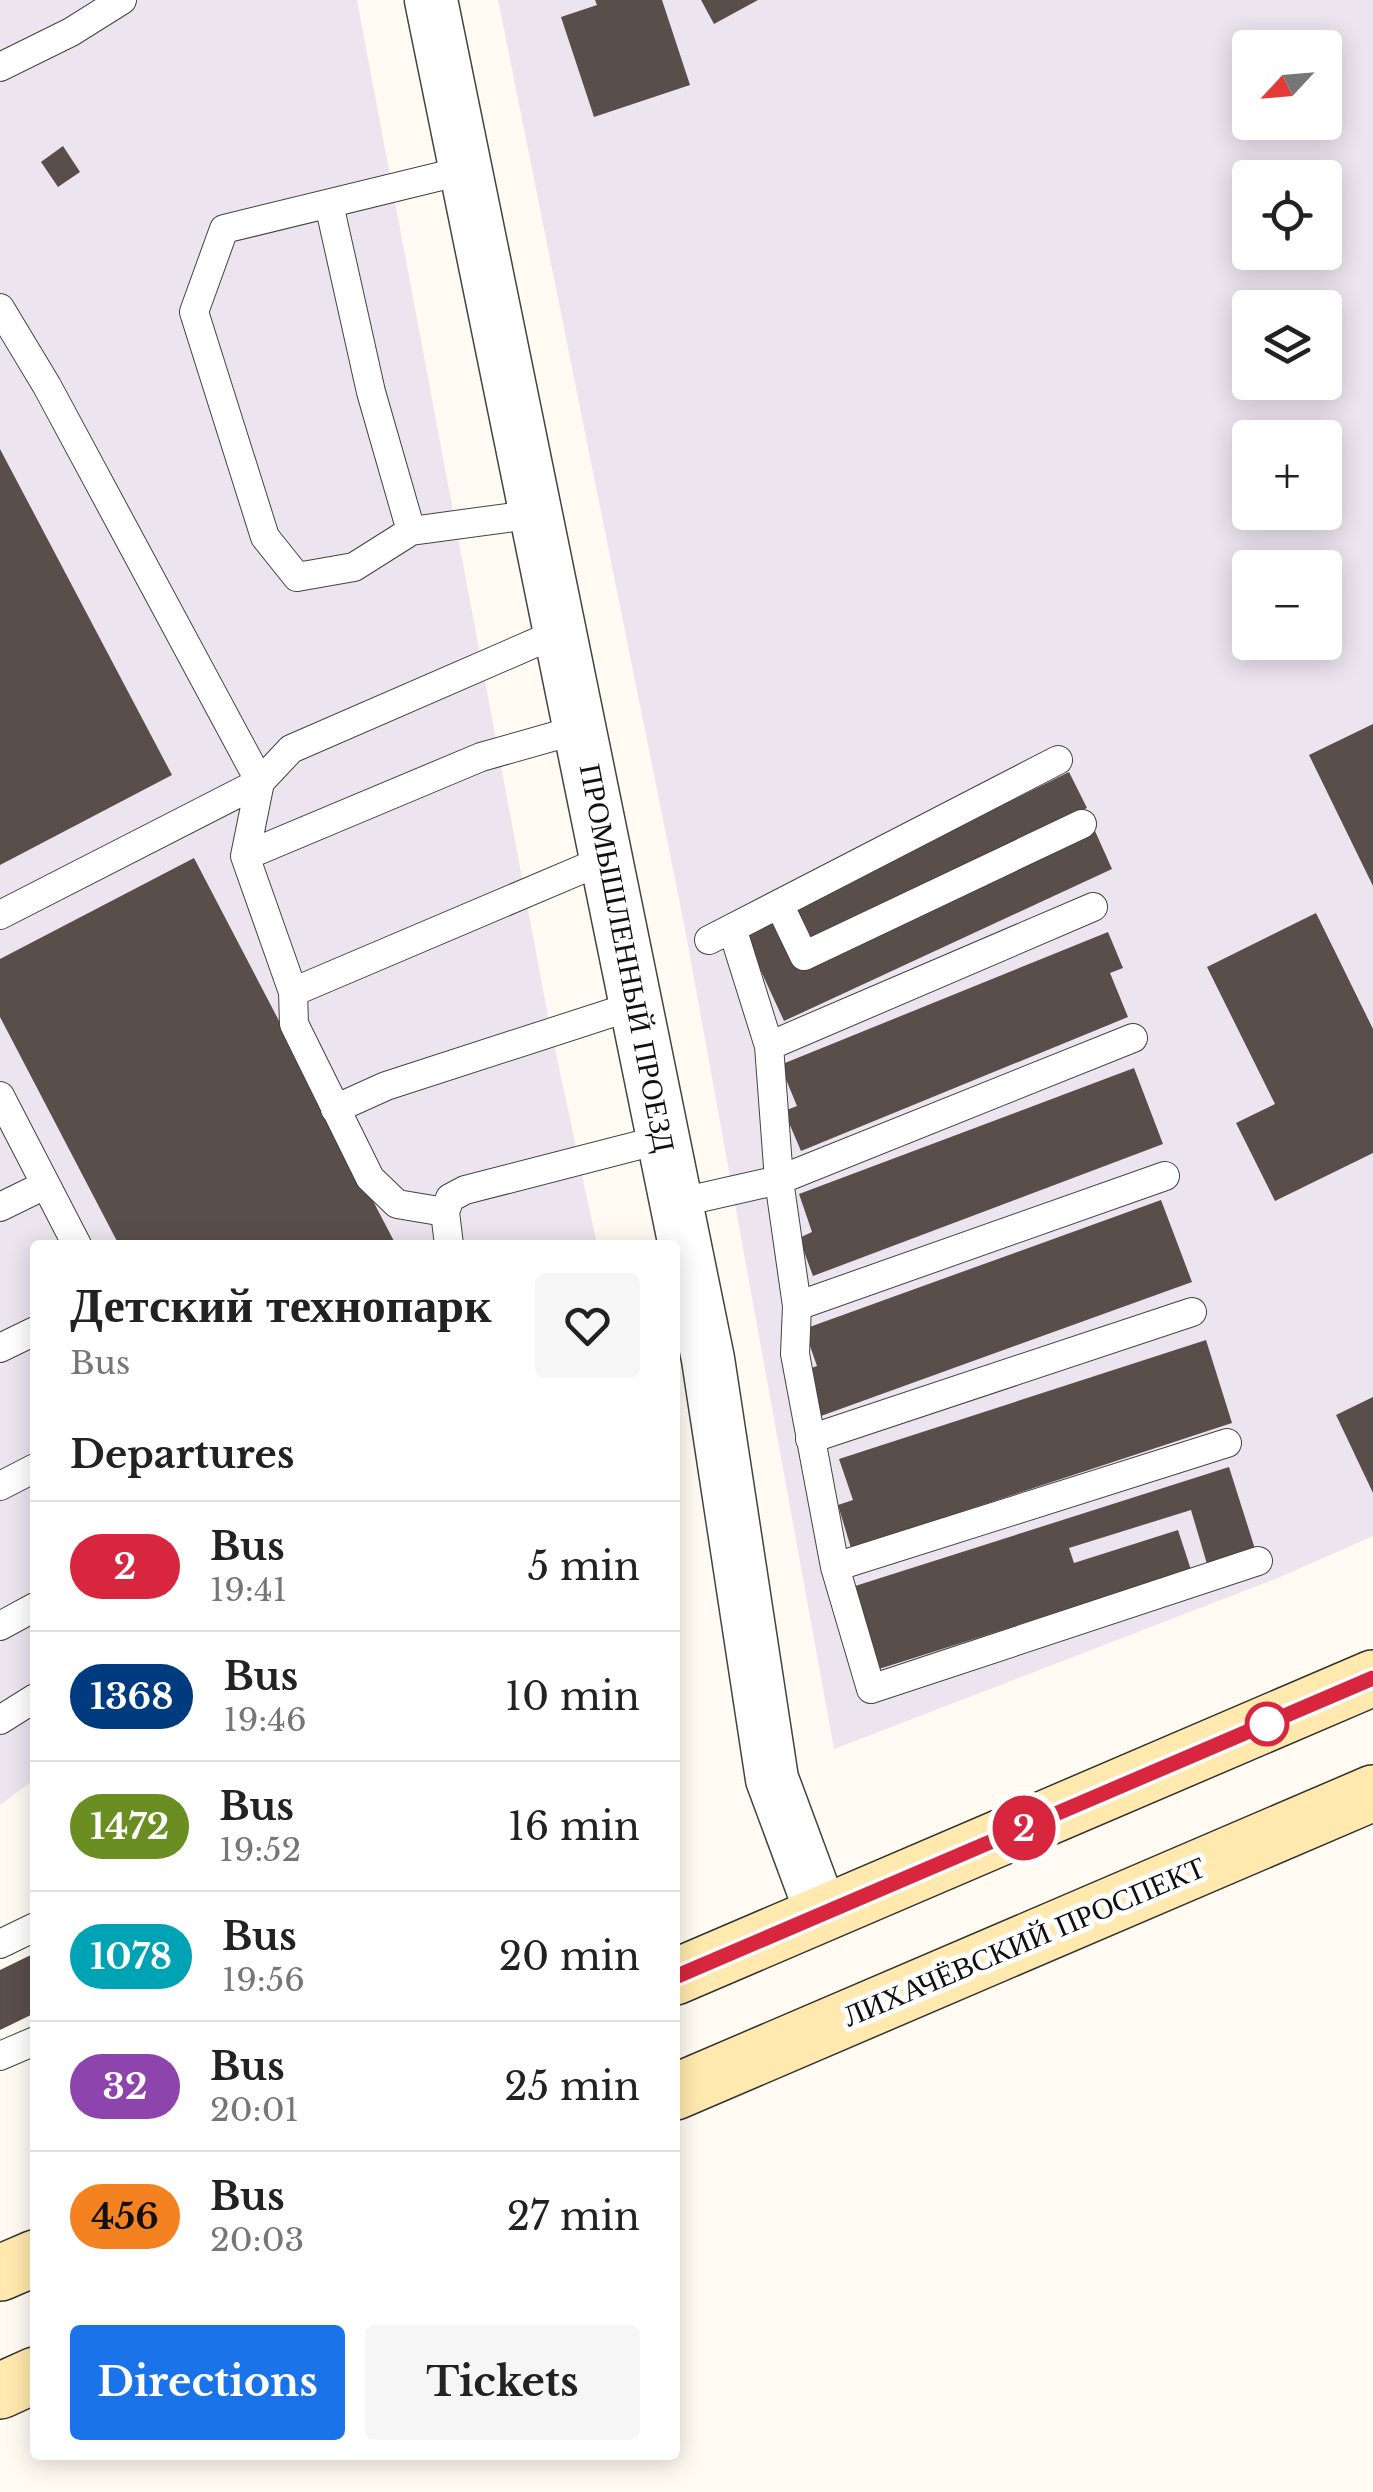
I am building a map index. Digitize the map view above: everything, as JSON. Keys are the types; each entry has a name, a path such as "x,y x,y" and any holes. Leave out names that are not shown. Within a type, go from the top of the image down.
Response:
{"main road":[{"path":"680,1975 1373,1678"},
{"name":"ЛИХАЧЁВСКИЙ ПРОСПЕКТ","path":"680,2090 1373,1793"},
{"path":"0,2274 30,2260"},
{"path":"0,2391 30,2377"}],"street":[{"name":"ПРОМЫШЛЕННЫЙ ПРОЕЗД","path":"431,0 676,1203 680,1240"},
{"name":"ПРОМЫШЛЕННЫЙ ПРОЕЗД","path":"680,1244 692,1367 772,1779 822,1914"}],"lane":[{"path":"0,67 71,32 122,0"},
{"path":"466,170 224,230 194,312 265,537 297,577 354,567 412,531 536,514"},
{"path":"329,204 372,392 412,531"},
{"path":"0,308 47,386 260,782 246,856 293,992 294,1024 335,1109 370,1178 383,1194 397,1204 445,1212"},
{"path":"0,914 260,782 292,748 560,632"},
{"path":"246,856 480,757 580,729"},
{"path":"1058,760 721,934 769,1046 779,1180 797,1306 795,1354 835,1566 871,1689 1258,1561"},
{"path":"779,904 804,956 1082,824"},
{"path":"293,992 606,859"},
{"path":"769,1046 1094,908"},
{"path":"335,1109 386,1086 636,1005"},
{"path":"676,1203 779,1180 1133,1038"},
{"path":"0,1096 74,1240"},
{"path":"448,1240 445,1212 450,1198 465,1190 663,1139"},
{"path":"797,1306 1165,1176"},
{"path":"0,1207 45,1184"},
{"path":"810,1439 1192,1312"},
{"path":"0,1348 30,1333"},
{"path":"835,1566 1228,1444"},
{"path":"0,1486 30,1471"},
{"path":"0,1626 30,1611"},
{"path":"0,1720 30,1701"},
{"path":"0,1944 30,1929"},
{"path":"0,2056 30,2043"}],"shaded area":[{"path":"0,0 357,0 548,1016 596,1240 30,1240 30,1783 0,1805"},
{"path":"498,0 1373,0 1373,1536 1278,1578 834,1749 685,929"}],"building":[{"path":"595,0 662,0 690,85 594,117 561,17 597,5"},
{"path":"701,0 758,0 714,24"},
{"path":"63,146 80,172 58,187 41,162"},
{"path":"0,449 172,775 0,865"},
{"path":"1373,724 1373,886 1309,755"},
{"path":"1069,772 1087,808 809,945 790,910"},
{"path":"1095,831 1112,869 784,1021 743,932 776,916 800,967"},
{"path":"194,858 393,1240 116,1240 0,1017 0,959"},
{"path":"1316,913 1373,1029 1373,1153 1275,1201 1236,1123 1275,1104 1207,967"},
{"path":"1108,932 1123,968 1110,973 1128,1017 801,1151 784,1111 797,1106 780,1065"},
{"path":"1134,1068 1163,1144 813,1276 799,1238 812,1232 799,1194"},
{"path":"1161,1200 1192,1282 821,1416 806,1370 817,1366 804,1329"},
{"path":"1206,1340 1232,1423 851,1548 838,1505 853,1500 839,1459"},
{"path":"1373,1397 1373,1493 1336,1415"},
{"path":"1229,1467 1255,1549 1207,1564 1191,1510 1069,1548 1074,1563 1178,1530 1191,1570 879,1669 852,1587"},
{"path":"30,1955 30,2015 0,2030 0,1970"}],"bus line":[{"name":"2","path":"680,1975 1373,1678"}]}
